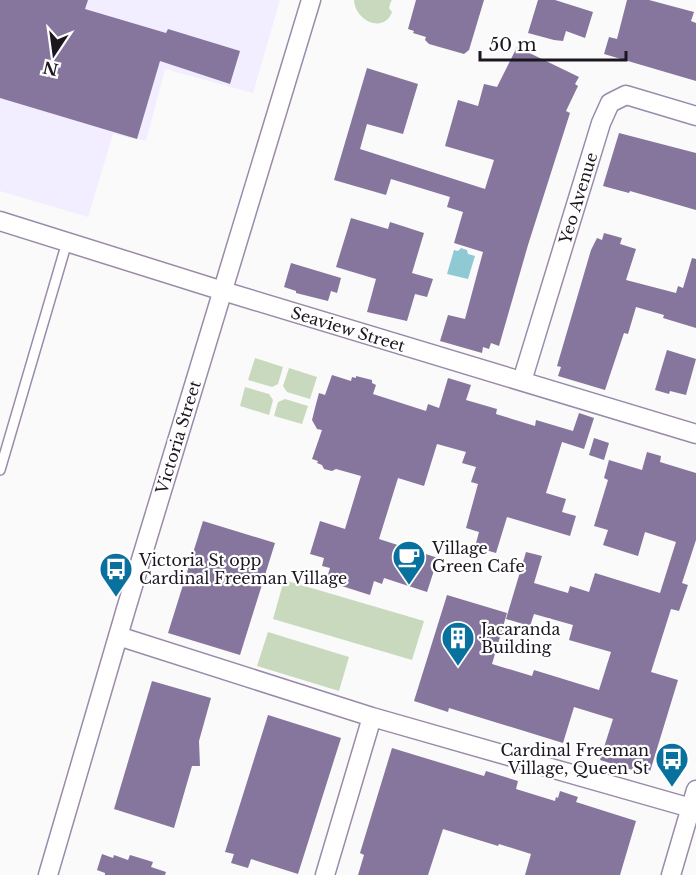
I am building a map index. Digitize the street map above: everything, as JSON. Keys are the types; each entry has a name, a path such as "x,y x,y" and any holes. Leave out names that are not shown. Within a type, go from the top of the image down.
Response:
{"street":[{"name":"Victoria Street","path":"48,875 311,0"},
{"name":"Yeo Avenue","path":"522,381 601,123 610,103 626,95 696,116"},
{"name":"Seaview Street","path":"0,221 696,434"},
{"path":"118,636 372,717 691,808"},
{"path":"325,875 372,717"},
{"path":"671,875 696,790"}],"lane":[{"path":"0,470 67,242"}],"shaded area":[{"path":"0,0 280,0 253,93 165,69 146,141 113,134 88,217 0,191"}],"green space":[{"path":"354,0 393,0 389,8 392,12 383,22 370,22 359,14"},
{"path":"255,358 283,367 278,384 272,387 248,380"},
{"path":"289,368 317,377 310,399 287,392 283,386"},
{"path":"245,387 269,394 273,400 269,415 240,406"},
{"path":"285,399 308,406 302,424 274,416 278,402"},
{"path":"284,580 424,621 412,660 273,619"},
{"path":"268,632 349,657 339,691 257,666"}],"water":[{"path":"461,248 475,256 468,279 447,274 454,250 458,251"}],"building":[{"path":"0,0 88,0 85,9 166,33 168,29 240,51 230,84 160,61 137,139 0,98"},
{"path":"416,0 484,0 469,50 464,54 429,44 425,40 426,37 408,29"},
{"path":"538,0 555,0 593,12 585,38 566,31 563,41 528,33"},
{"path":"627,0 649,0 694,12 691,21 696,23 696,81 604,54 609,37 617,39"},
{"path":"517,47 579,77 575,84 578,86 566,111 570,113 499,346 491,343 489,349 483,347 482,353 440,341 448,315 465,319 483,252 454,243 463,212 447,207 450,197 391,179 386,195 334,180 367,68 418,84 403,134 367,124 360,149 485,189 494,160 445,146 458,100 478,106 484,84 497,87"},
{"path":"619,133 696,153 696,210 630,191 629,193 603,186"},
{"path":"351,218 388,229 390,222 424,233 412,273 433,279 427,297 415,294 407,321 367,312 376,279 336,267"},
{"path":"604,233 622,238 620,244 636,249 626,280 676,293 678,286 683,288 692,258 696,259 696,328 636,307 628,334 624,333 605,390 558,376 561,367 557,366 591,250 597,238 602,240"},
{"path":"291,263 341,278 337,293 331,291 328,301 296,293 284,287"},
{"path":"667,350 696,359 686,395 655,390"},
{"path":"332,375 351,381 352,377 356,378 356,376 372,380 372,383 376,385 373,394 426,411 428,404 439,408 448,378 471,385 466,400 497,409 496,414 535,426 536,420 573,431 579,413 594,418 584,449 562,442 546,493 566,499 562,512 576,516 570,536 507,517 496,553 475,547 479,532 466,528 478,484 471,482 476,467 462,463 466,452 437,444 424,486 398,478 379,539 438,558 427,592 384,578 382,584 374,581 370,595 326,581 330,568 322,566 324,558 310,554 320,521 345,529 361,476 336,469 332,471 324,469 317,463 318,461 312,459 322,430 317,429 312,420 319,393 325,395"},
{"path":"594,438 609,443 604,460 589,455"},
{"path":"647,452 661,456 660,462 696,473 696,540 682,583 688,585 679,611 671,609 651,672 678,680 649,775 600,760 613,719 574,707 563,743 449,708 448,712 414,701 447,595 507,613 492,664 532,676 534,670 599,690 611,652 569,640 573,625 534,614 530,626 506,619 526,552 542,556 534,583 568,593 570,586 589,592 595,573 660,593 676,542 645,532 638,556 603,545 608,530 594,526 608,480 604,478 609,460 642,470"},
{"path":"203,521 275,543 240,655 168,633"},
{"path":"152,681 211,698 199,741 200,766 192,766 174,828 114,809"},
{"path":"268,715 341,738 298,874 251,859 248,868 231,863 234,854 225,852"},
{"path":"392,748 484,776 486,771 518,781 516,789 555,801 560,791 578,797 576,802 636,821 620,875 525,875 531,854 443,829 428,875 358,875 364,855 360,853"},
{"path":"102,854 128,860 130,855 153,862 151,867 166,872 165,875 105,875 97,870"}],"place":[{"name":"Village Green Cafe","path":"409,586"},
{"name":"Victoria St opp Cardinal Freeman Village","path":"116,598"},
{"name":"Jacaranda Building","path":"458,667"},
{"name":"Cardinal Freeman Village, Queen St","path":"672,788"}]}
